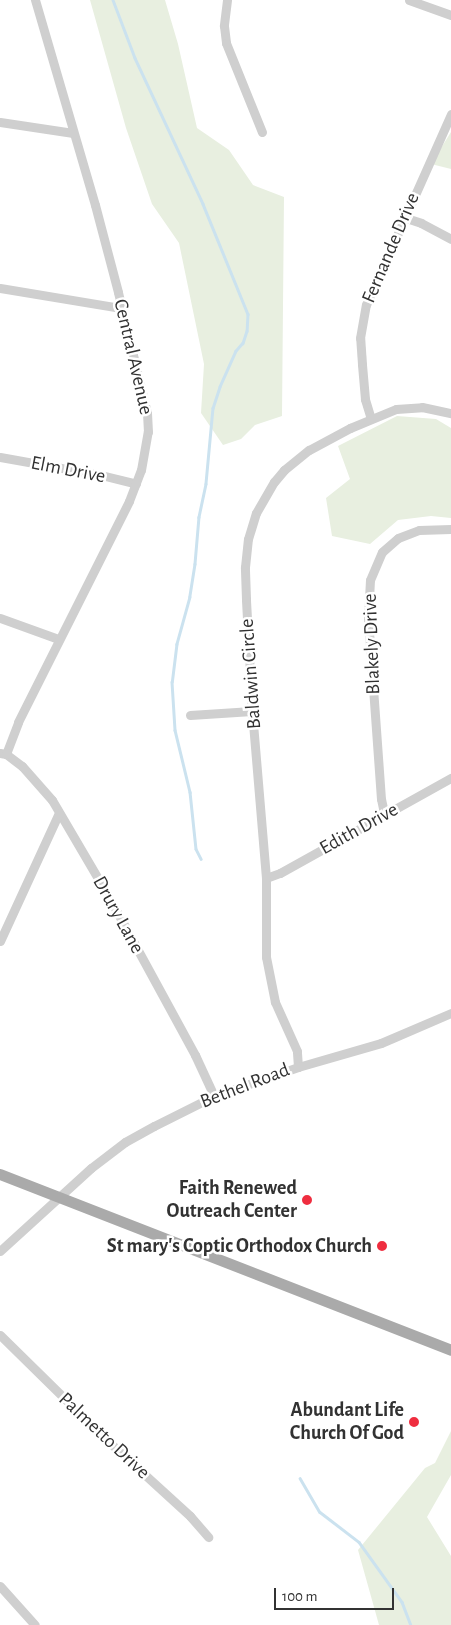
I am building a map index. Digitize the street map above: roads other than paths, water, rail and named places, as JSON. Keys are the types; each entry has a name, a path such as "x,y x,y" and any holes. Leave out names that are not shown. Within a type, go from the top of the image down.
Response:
{"main road":[{"path":"0,1174 451,1350"}],"street":[{"name":"Central Avenue","path":"3,753 136,484 145,454 148,421 95,205 34,0"},
{"path":"227,0 224,26 226,43 262,132"},
{"path":"409,0 451,15"},
{"name":"Fernande Drive","path":"371,419 365,399 362,364 362,320 370,290 451,114"},
{"path":"0,122 73,133"},
{"path":"403,217 421,223 451,238"},
{"path":"0,288 121,308"},
{"name":"Baldwin Circle","path":"298,1067 297,1051 275,1002 266,957 266,878 252,711 245,567 248,539 256,513 274,482 296,460 330,438 389,411 408,407 435,408 451,413"},
{"name":"Elm Drive","path":"0,457 136,484"},
{"name":"Blakely Drive","path":"384,814 381,799 368,618 370,580 382,552 398,538 419,530 451,529"},
{"path":"0,618 58,639"},
{"path":"190,715 252,711"},
{"name":"Drury Lane","path":"3,753 41,786 59,813 110,899 195,1055 214,1096"},
{"name":"Edith Drive","path":"266,878 280,873 451,778"},
{"path":"0,941 3,927 59,813"},
{"name":"Bethel Road","path":"0,1251 91,1168 125,1142 214,1096 298,1067 381,1043 451,1013"},
{"name":"Palmetto Drive","path":"0,1336 109,1442 190,1516 208,1536"},
{"path":"0,1586 35,1625"}],"waterway":[{"path":"113,0 135,58 203,204 248,314 247,331 243,343 236,351 213,408 206,484 199,517 195,564 190,597 177,644 172,682 175,730 190,792 196,849 201,859"},
{"path":"300,1478 320,1512 359,1542 402,1602 411,1625"}],"place":[{"name":"Faith Renewed Outreach Center","path":"307,1200"},
{"name":"St mary's Coptic Orthodox Church","path":"382,1246"},
{"name":"Abundant Life Church Of God","path":"414,1422"}]}
